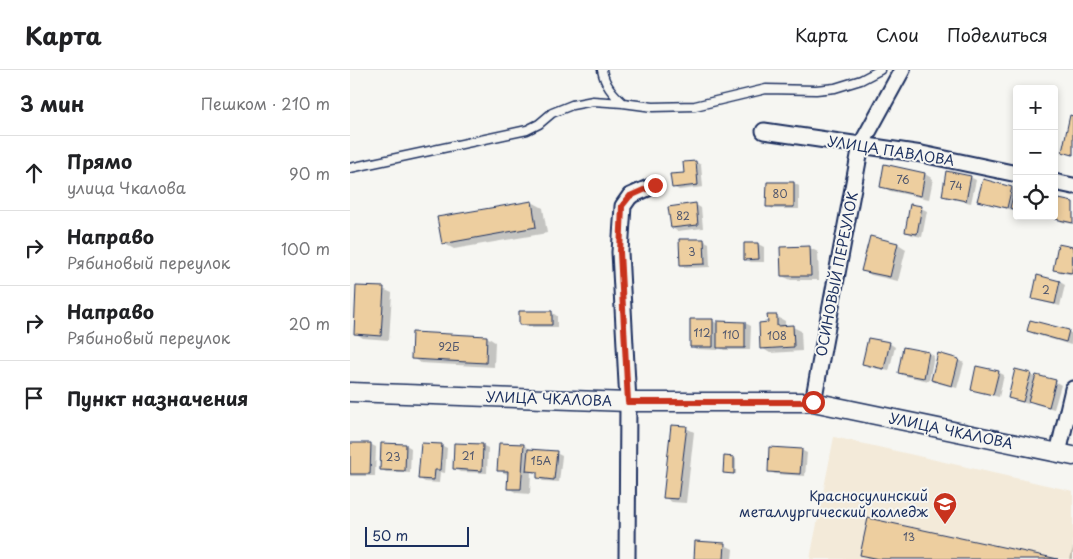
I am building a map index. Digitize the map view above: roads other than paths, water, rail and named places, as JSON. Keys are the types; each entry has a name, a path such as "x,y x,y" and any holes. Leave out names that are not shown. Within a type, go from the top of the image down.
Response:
{"street":[{"name":"ОСИНОВЫЙ ПЕРЕУЛОК","path":"813,402 862,145 902,70"},
{"name":"УЛИЦА ПАВЛОВА","path":"764,131 922,154 1013,173"},
{"path":"1058,183 1073,186"},
{"path":"627,559 628,402 620,252 622,206 630,196 655,185"},
{"path":"1066,455 1073,388"},
{"name":"УЛИЦА ЧКАЛОВА","path":"350,392 628,402 813,402 1066,455"}],"lane":[{"path":"602,70 604,79 611,92 623,103"},
{"path":"350,168 527,130 539,124 552,113 572,105 593,102 623,103 652,107 695,106 766,89 816,90 835,88 861,80 880,70"}],"place":[{"name":"Красносулинский металлургический колледж","path":"945,525"}]}
